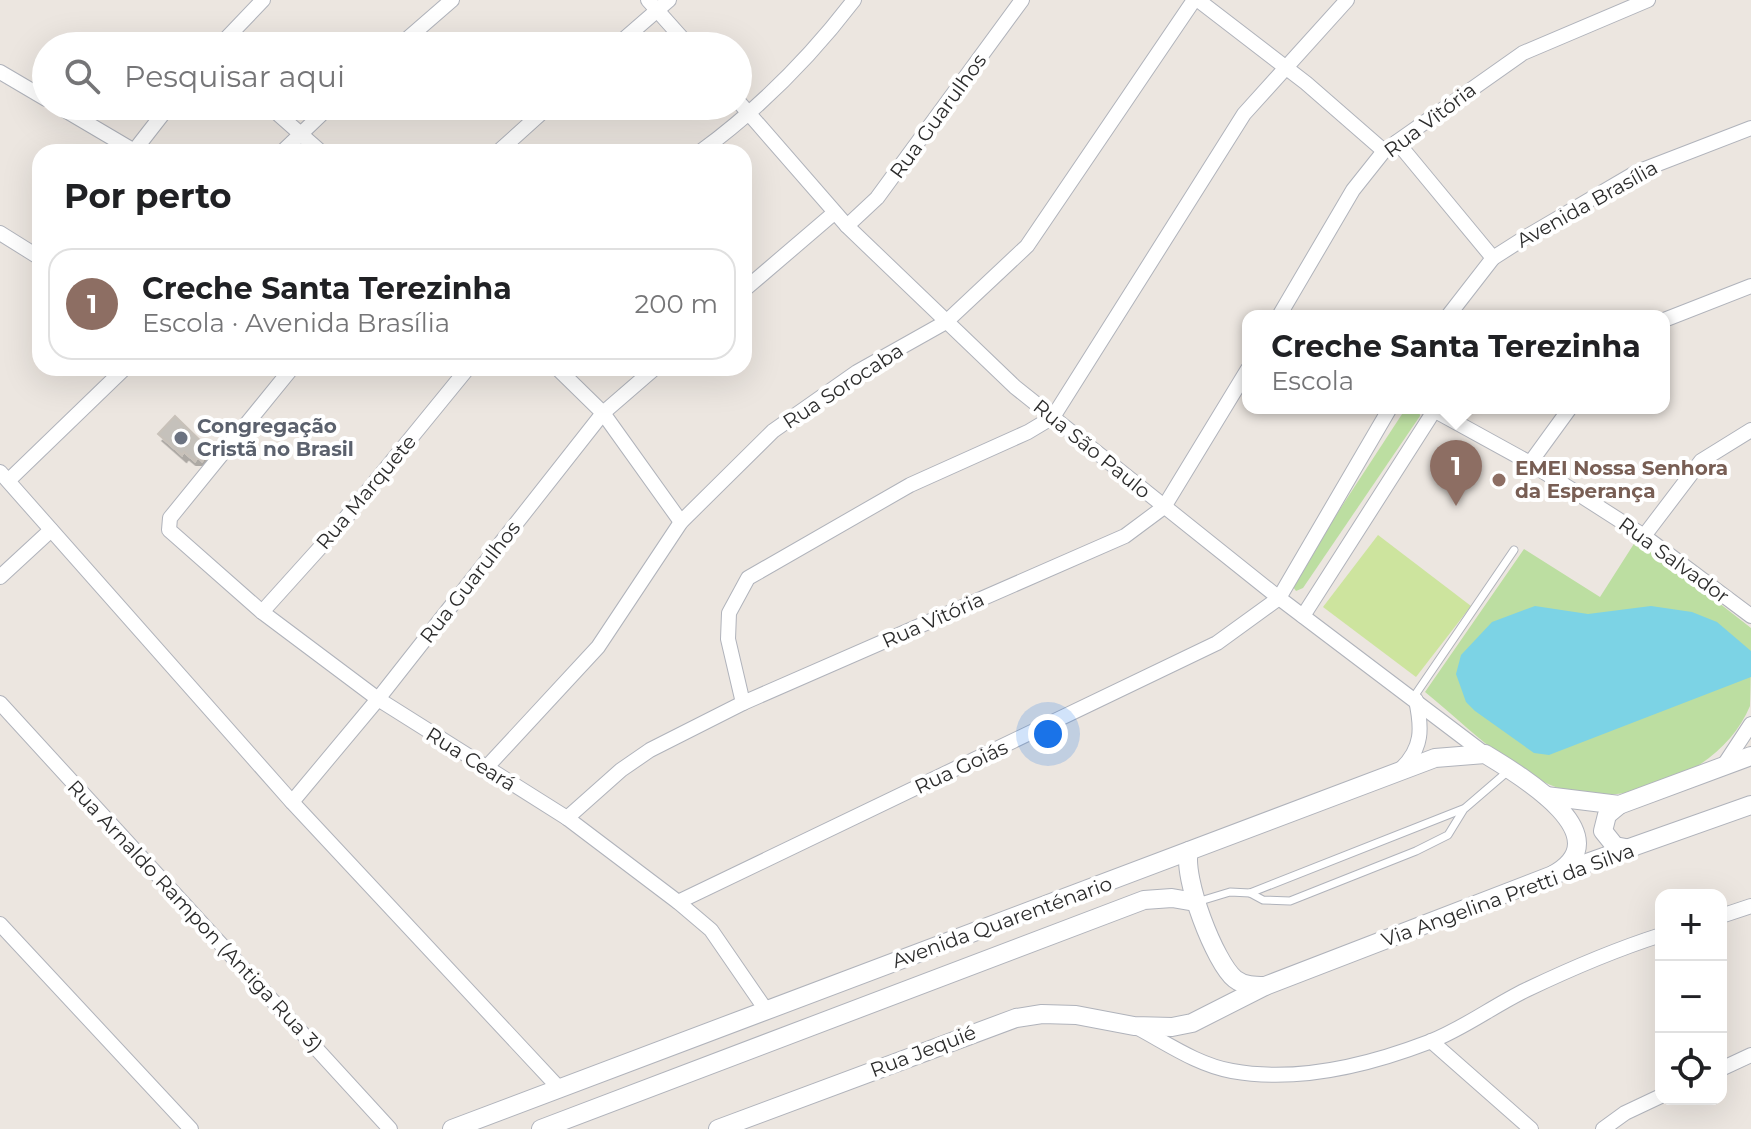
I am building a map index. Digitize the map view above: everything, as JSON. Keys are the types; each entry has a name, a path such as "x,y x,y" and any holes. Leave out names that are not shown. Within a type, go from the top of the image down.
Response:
{"main road":[{"path":"1632,849 1615,846 1603,831 1607,815 1619,805 1724,765 1747,745"},
{"path":"1485,754 1546,796 1567,817 1576,840 1570,861 1553,875"},
{"name":"Avenida Quarenténario","path":"452,1129 1435,758 1485,754"},
{"path":"1546,796 1619,805"},
{"name":"Via Angelina Pretti da Silva","path":"1134,1026 1172,1027 1192,1023 1265,986 1553,875 1751,805"},
{"path":"1189,851 1187,869 1195,902 1232,977 1249,985 1265,986"},
{"path":"541,1129 1144,900 1172,898 1195,902"},
{"name":"Rua Jequié","path":"718,1129 1016,1018 1042,1014 1076,1015 1134,1026"}],"street":[{"path":"232,32 263,0"},
{"path":"415,32 452,0"},
{"path":"629,32 653,6 669,0"},
{"path":"752,113 816,50 854,0"},
{"name":"Rua Guarulhos","path":"847,226 877,198 1022,0"},
{"path":"1196,0 1390,146 1493,258"},
{"name":"Rua Sorocaba","path":"485,769 598,647 681,522 773,431 857,372 946,322 1027,246 1196,0"},
{"path":"743,703 728,639 729,613 748,578 910,485 1028,432 1053,417 1244,114 1287,70 1347,0"},
{"name":"Rua Vitória","path":"1283,310 1353,190 1390,146 1523,53 1648,0"},
{"path":"653,6 676,32"},
{"path":"0,72 32,91"},
{"name":"Rua São Paulo","path":"752,117 847,226 946,322 1053,417 1279,598 1485,754"},
{"path":"82,120 123,144"},
{"path":"140,144 158,120"},
{"path":"286,120 313,144"},
{"path":"289,144 314,120"},
{"path":"507,144 533,120"},
{"path":"711,144 743,120"},
{"name":"Avenida Brasília","path":"1453,310 1493,258 1637,172 1751,128"},
{"path":"752,283 834,213"},
{"path":"0,233 32,253"},
{"path":"1670,318 1751,286"},
{"path":"116,376 4,476 292,802 559,1088"},
{"name":"Rua Ceará","path":"285,376 170,518 169,530 262,612 378,699 567,818 678,902 711,930 766,1010"},
{"name":"Rua Marquete","path":"262,612 335,531 461,376"},
{"path":"565,376 603,413 681,522"},
{"name":"Rua Guarulhos","path":"292,802 378,699 603,413 646,376"},
{"name":"Rua Vitória","path":"567,818 621,770 650,750 743,703 1125,536 1164,507 1242,379"},
{"path":"1279,598 1386,414"},
{"path":"1303,616 1429,414"},
{"name":"Rua Salvador","path":"1441,414 1530,463 1644,536 1751,616"},
{"path":"1530,463 1566,414"},
{"path":"1644,536 1701,461 1751,430"},
{"path":"0,577 51,530"},
{"name":"Rua Goiás","path":"678,902 1194,657 1279,598"},
{"path":"1396,775 1413,758 1419,745 1421,733 1414,699"},
{"name":"Rua Arnaldo Rampon (Antiga Rua 3)","path":"0,703 390,1129"},
{"path":"1747,745 1751,724"},
{"path":"1727,914 1751,906"},
{"path":"0,924 191,1129"},
{"path":"1134,1026 1204,1063 1232,1071 1273,1074 1358,1064 1431,1041 1593,959 1655,937"},
{"path":"1431,1041 1531,1129"},
{"path":"1727,1066 1751,1055"},
{"path":"1603,1129 1625,1113 1655,1099"}],"lane":[{"path":"1414,699 1514,550"},
{"path":"1250,893 1263,900 1290,901 1369,871 1448,835 1464,809 1509,770"},
{"path":"1195,902 1230,892 1250,893 1464,809"}],"green space":[{"path":"1402,414 1420,414 1303,588 1296,591 1291,584"},
{"path":"1378,535 1471,606 1416,677 1323,607"},
{"path":"1637,539 1751,628 1750,706 1736,730 1718,751 1695,768 1641,790 1584,794 1558,788 1505,758 1425,692 1524,549 1600,597"}],"water":[{"path":"1535,606 1588,614 1651,606 1692,612 1717,622 1751,651 1751,677 1549,755 1534,753 1466,702 1456,674 1461,655 1492,622"}],"building":[{"name":"Congregação Cristã no Brasil","path":"175,416 207,447 204,451 207,455 202,461 198,457 195,461 184,452 182,455 158,434"}],"place":[{"name":"Congregação Cristã no Brasil","path":"181,438"},
{"name":"EMEI Nossa Senhora da Esperança","path":"1499,480"},
{"name":"Creche Santa Terezinha","path":"1456,506"}]}
